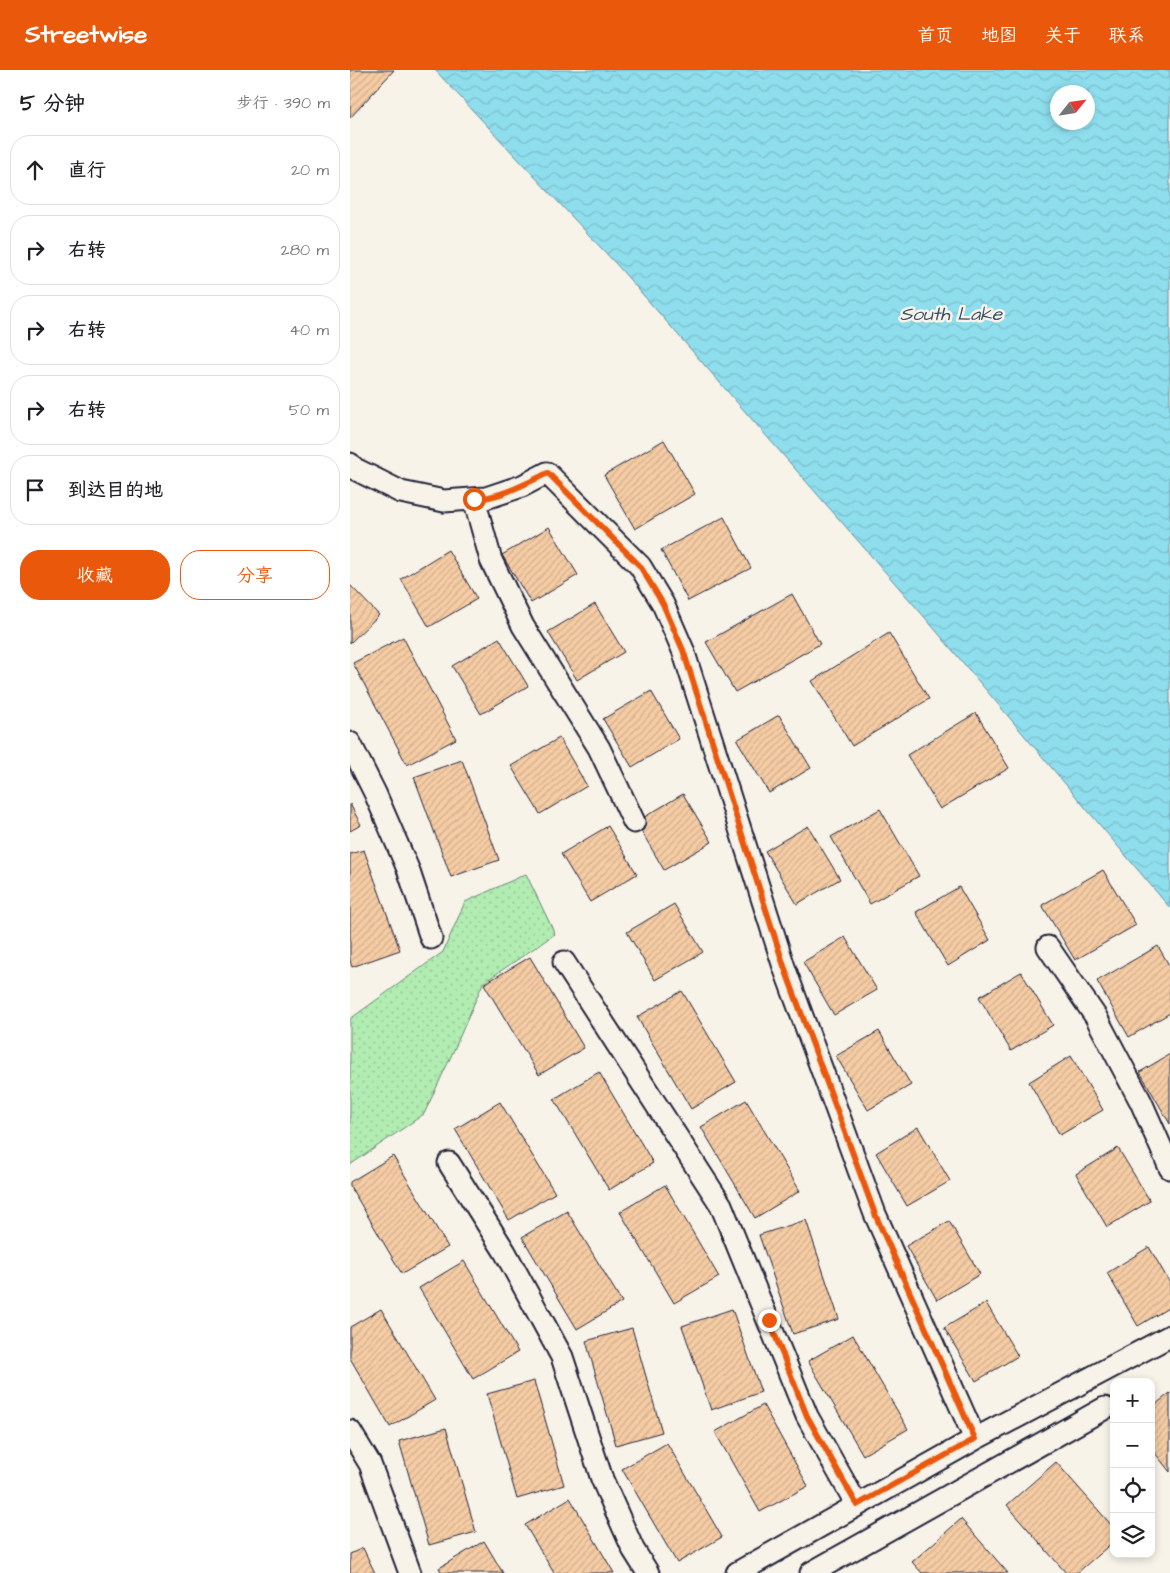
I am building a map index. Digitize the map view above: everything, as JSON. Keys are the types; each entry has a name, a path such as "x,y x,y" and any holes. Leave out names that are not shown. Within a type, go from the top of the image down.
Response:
{"street":[{"path":"352,469 401,492 444,501 486,498 522,486 548,473 640,566 663,604 683,650 784,966 875,1214 975,1439"},
{"path":"474,499 491,560 519,618 599,748 634,822"},
{"path":"350,743 375,793 404,860 431,938"},
{"path":"1048,946 1096,1017 1141,1102 1170,1168"},
{"path":"564,962 721,1205 807,1416 857,1505"},
{"path":"449,1163 505,1252 562,1357 602,1479 633,1549 648,1573"},
{"path":"737,1573 975,1439 1170,1336"},
{"path":"811,1573 1105,1408"},
{"path":"350,1432 370,1464 410,1573"}],"green space":[{"path":"526,874 555,934 483,983 424,1114 350,1165 350,1019 443,952 465,902"}],"water":[{"name":"South Lake","path":"435,70 1170,70 1170,908 921,613 617,265"}],"building":[{"path":"350,70 394,70 350,118"},
{"path":"664,440 695,494 635,529 604,475"},
{"path":"724,517 751,568 688,601 661,550"},
{"path":"549,527 578,575 531,603 502,555"},
{"path":"448,550 477,599 429,627 401,579"},
{"path":"350,585 379,615 350,643"},
{"path":"792,594 820,644 735,692 706,642"},
{"path":"595,604 624,652 577,680 548,632"},
{"path":"889,633 929,699 852,746 812,681"},
{"path":"403,637 456,739 407,765 353,663"},
{"path":"499,638 528,686 481,714 452,666"},
{"path":"651,691 679,739 632,767 603,719"},
{"path":"976,713 1009,768 940,809 907,755"},
{"path":"779,715 811,768 769,793 737,740"},
{"path":"559,738 587,786 540,814 511,766"},
{"path":"462,760 499,860 451,877 414,777"},
{"path":"683,794 712,842 664,870 636,822"},
{"path":"350,804 361,825 350,831"},
{"path":"880,809 919,876 870,904 831,837"},
{"path":"608,826 637,874 590,902 561,854"},
{"path":"808,826 840,879 797,904 765,851"},
{"path":"364,850 400,950 352,967 350,961 350,854"},
{"path":"1103,870 1136,925 1075,960 1042,905"},
{"path":"959,887 990,940 948,966 916,912"},
{"path":"674,904 703,952 655,980 627,932"},
{"path":"845,937 877,990 834,1015 803,962"},
{"path":"1158,946 1170,967 1170,1013 1129,1037 1097,981"},
{"path":"530,957 584,1048 539,1075 484,984"},
{"path":"1021,972 1053,1025 1011,1051 979,997"},
{"path":"682,991 736,1082 691,1109 637,1017"},
{"path":"879,1031 911,1085 868,1110 836,1056"},
{"path":"1170,1054 1170,1124 1140,1072"},
{"path":"1071,1056 1103,1110 1060,1135 1029,1082"},
{"path":"599,1072 653,1163 609,1190 554,1099"},
{"path":"746,1100 800,1191 755,1218 701,1127"},
{"path":"500,1102 555,1193 509,1220 455,1129"},
{"path":"918,1127 950,1181 907,1206 876,1153"},
{"path":"1118,1148 1150,1201 1107,1227 1076,1174"},
{"path":"393,1156 448,1247 402,1274 350,1186 350,1182"},
{"path":"665,1185 719,1277 674,1303 620,1212"},
{"path":"567,1211 622,1302 577,1329 522,1237"},
{"path":"806,1220 839,1319 793,1334 759,1235"},
{"path":"949,1221 980,1274 937,1300 906,1246"},
{"path":"1149,1247 1170,1283 1170,1307 1138,1326 1107,1273"},
{"path":"464,1261 518,1352 473,1379 419,1288"},
{"path":"986,1303 1018,1356 976,1381 944,1328"},
{"path":"381,1309 435,1400 390,1427 350,1358 350,1327"},
{"path":"732,1309 761,1392 711,1410 682,1326"},
{"path":"632,1328 662,1432 616,1445 586,1341"},
{"path":"853,1335 908,1429 863,1455 808,1361"},
{"path":"534,1381 564,1485 517,1499 487,1394"},
{"path":"1170,1393 1170,1472 1155,1453 1155,1405"},
{"path":"763,1405 808,1486 760,1512 715,1432"},
{"path":"446,1428 476,1532 429,1545 399,1441"},
{"path":"667,1443 722,1537 677,1563 622,1469"},
{"path":"1056,1462 1110,1523 1110,1544 1077,1573 1066,1573 1007,1505"},
{"path":"570,1498 614,1573 554,1573 525,1525"},
{"path":"961,1519 1008,1573 922,1573 912,1562"},
{"path":"484,1541 503,1573 442,1573 439,1568"},
{"path":"363,1548 375,1573 350,1573 350,1554"}],"route":[{"path":"474,499 486,498 522,486 548,473 640,566 663,604 683,650 784,966 875,1214 975,1439 857,1505 807,1416 769,1320"}]}
